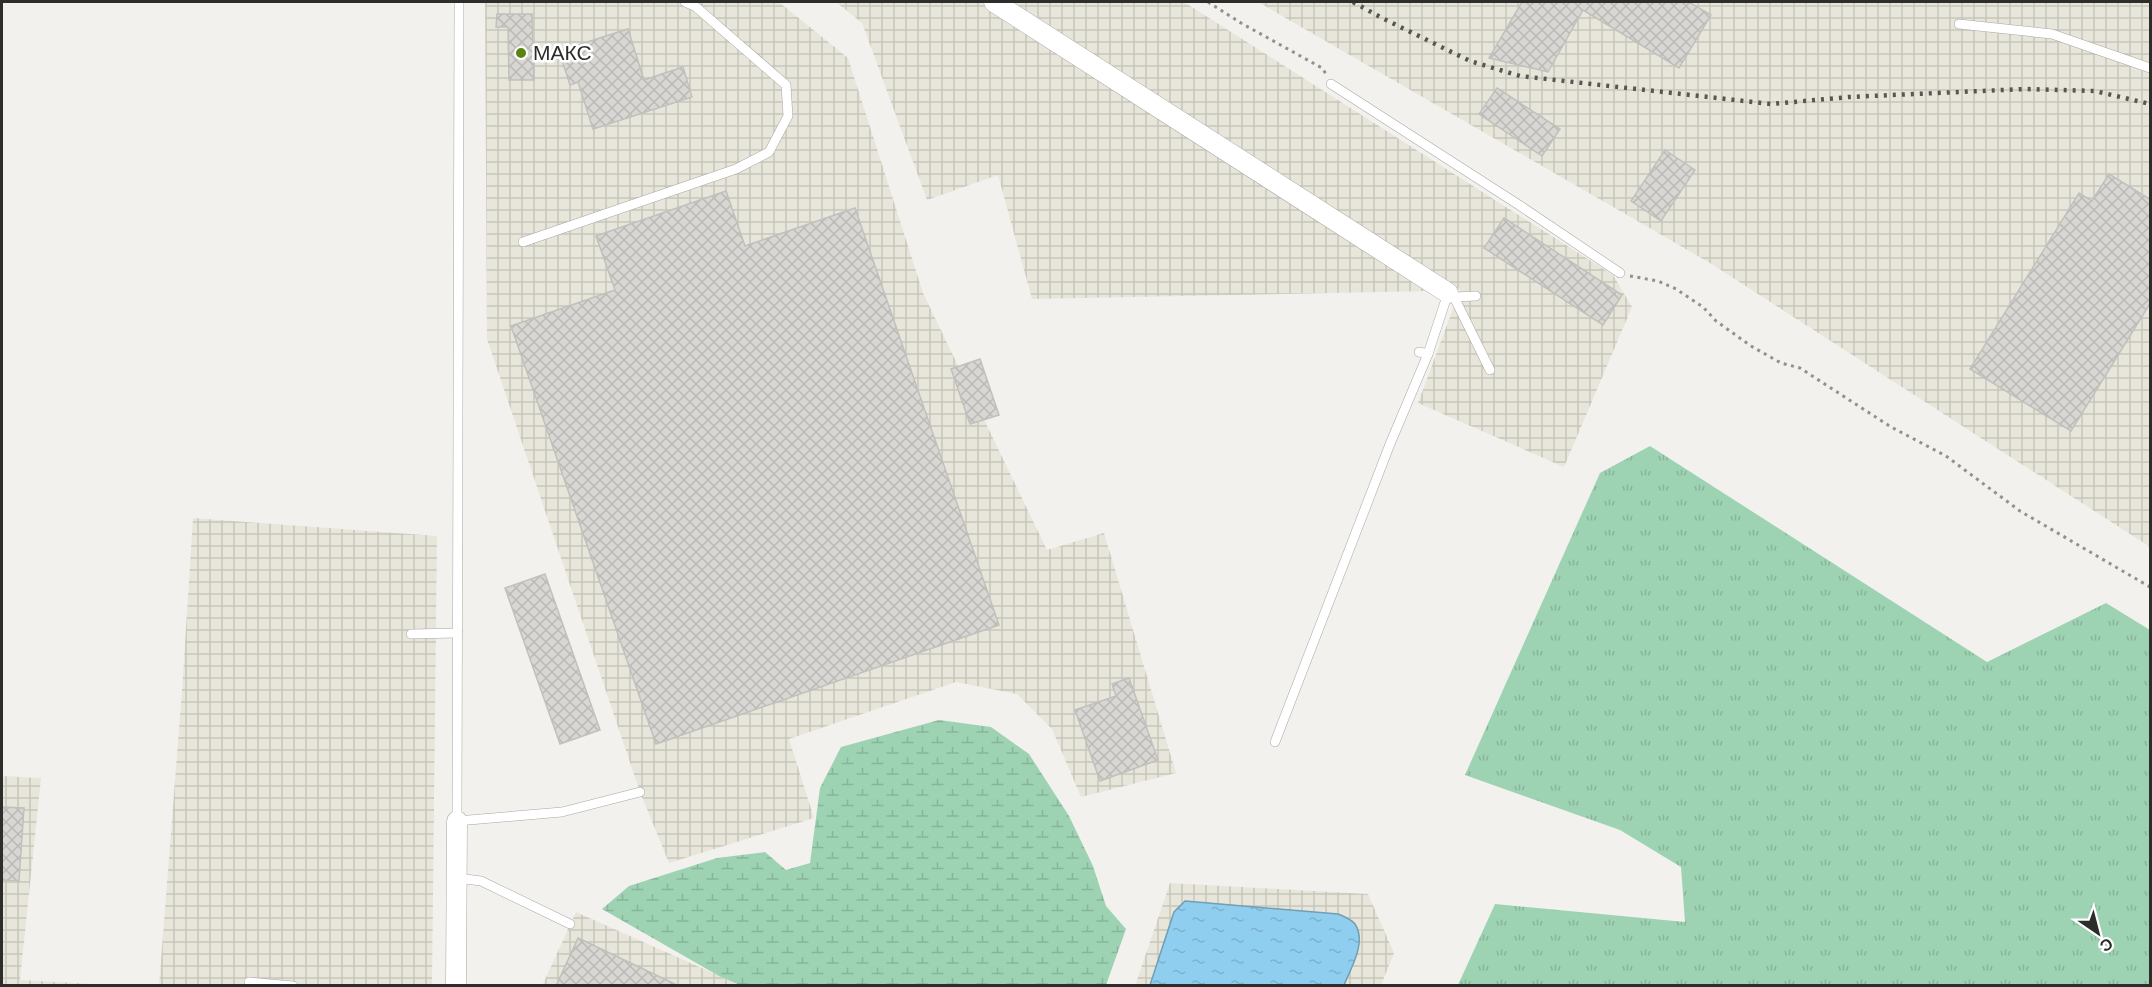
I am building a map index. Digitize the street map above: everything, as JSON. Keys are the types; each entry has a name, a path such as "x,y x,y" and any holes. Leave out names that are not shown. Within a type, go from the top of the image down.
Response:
{"street":[{"path":"994,2 1451,295"},
{"path":"456,986 457,821"}],"lane":[{"path":"459,2 457,821 562,812 640,792"},
{"path":"523,242 736,169 769,152 788,116 786,85 696,7 685,2"},
{"path":"1959,24 2052,34 2151,68"},
{"path":"1331,84 1520,205 1620,273"},
{"path":"1451,295 1476,296"},
{"path":"1275,742 1423,353 1451,295"},
{"path":"1451,295 1490,370"},
{"path":"411,634 458,633"},
{"path":"457,878 481,881 570,924"},
{"path":"249,982 293,986"}],"path":[{"path":"1208,2 1322,68 1331,84"},
{"path":"1620,273 1658,281 1676,289 1703,307 1716,321 1751,346 1781,363 1800,368 1891,427 1946,456 2020,511 2151,587"}],"shaded area":[{"path":"485,2 779,2 848,58 923,293 1047,550 1104,533 1176,773 1081,797 1052,729 1017,694 956,682 789,739 814,818 669,863 640,792 487,339"},
{"path":"836,2 980,2 1431,291 1032,299 998,175 927,200 862,23"},
{"path":"1013,2 1184,2 1613,275 1632,307 1564,467 1418,403 1460,290"},
{"path":"1258,2 2150,2 2150,547 1710,263"},
{"path":"193,518 437,536 432,985 159,986"},
{"path":"2,776 41,778 20,980 111,985 2,986"},
{"path":"1170,883 1368,894 1394,953 1381,985 1135,986"},
{"path":"576,912 740,985 542,986"}],"green space":[{"path":"1650,446 1987,662 2106,603 2150,630 2150,985 1458,985 1495,904 1685,922 1681,867 1620,830 1465,775 1600,473"},
{"path":"939,720 991,727 1029,754 1069,816 1093,866 1106,906 1126,929 1106,985 740,985 719,976 602,909 629,886 717,858 765,852 786,870 810,863 820,788 841,747"}],"water":[{"path":"1185,901 1338,914 1355,924 1359,939 1357,955 1344,985 1150,985 1174,912"}],"building":[{"path":"1522,2 1689,2 1711,15 1679,68 1583,10 1548,72 1489,58"},
{"name":"МАКС","path":"497,14 532,14 534,80 509,80 508,27 496,27"},
{"path":"628,29 644,80 683,67 692,97 593,129 578,82 570,85 559,51"},
{"path":"1497,88 1560,129 1542,156 1479,114"},
{"path":"1665,150 1695,170 1661,221 1631,201"},
{"path":"2109,174 2151,200 2151,302 2071,431 1970,369 2079,193 2092,201"},
{"path":"726,191 745,246 855,208 999,625 656,744 511,326 615,290 596,236"},
{"path":"1504,218 1622,295 1603,325 1484,248"},
{"path":"980,359 999,415 970,424 951,369"},
{"path":"545,574 600,730 560,744 505,588"},
{"path":"1129,678 1158,760 1100,781 1075,710 1116,696 1112,684"},
{"path":"2,807 24,808 19,881 2,880"},
{"path":"578,938 679,986 556,986"}],"railway":[{"path":"1353,2 1470,61 1520,76 1771,104 1849,97 2025,89 2095,91 2150,104"}],"place":[{"name":"МАКС","path":"521,53"}]}
